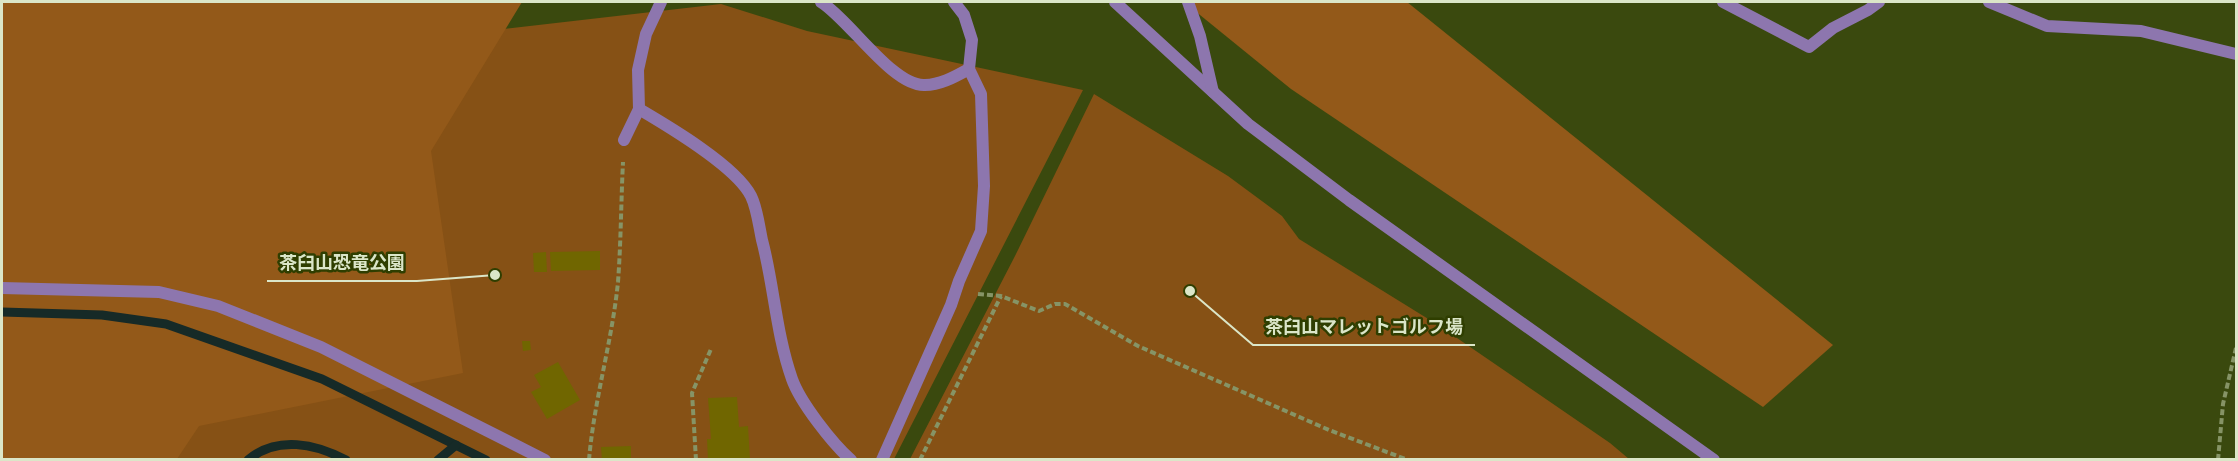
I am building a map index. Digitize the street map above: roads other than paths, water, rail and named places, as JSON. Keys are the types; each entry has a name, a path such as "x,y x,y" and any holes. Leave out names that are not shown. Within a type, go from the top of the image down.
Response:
{"street":[{"path":"624,140 639,109 638,70 646,34 661,2"},
{"path":"821,2 899,77 924,86 948,80 969,69"},
{"path":"882,459 942,326 981,231 984,186 981,94 969,69 972,40 964,15 954,2"},
{"path":"1115,2 1248,124 1349,200 1714,459"},
{"path":"1188,2 1200,36 1213,93"},
{"path":"1723,2 1809,47 1833,28 1879,2"},
{"path":"1989,2 2047,26 2141,31 2236,54"},
{"path":"639,109 676,130 715,160 738,178 751,196 770,267 776,312 792,380 811,413 851,459"},
{"path":"2,288 159,292 218,306 321,347 545,459"}],"waterway":[{"path":"2,312 102,315 166,324 322,379 486,460"},
{"path":"248,460 259,452 284,445 309,446 346,460"},
{"path":"438,460 456,445"}],"place":[{"name":"茶臼山恐竜公園","path":"495,275"},
{"name":"茶臼山マレットゴルフ場","path":"1190,291"}]}
